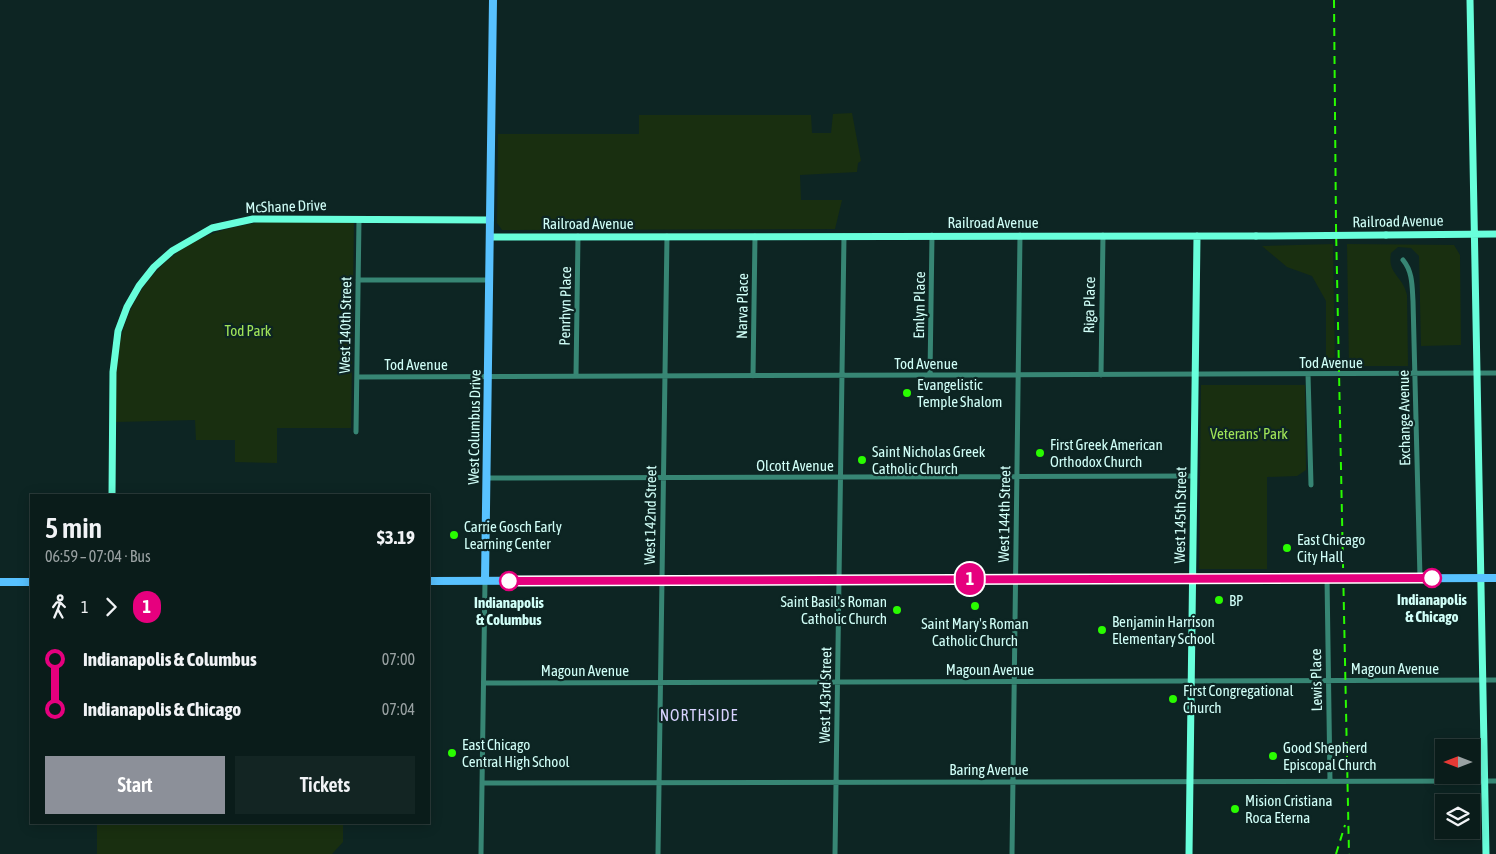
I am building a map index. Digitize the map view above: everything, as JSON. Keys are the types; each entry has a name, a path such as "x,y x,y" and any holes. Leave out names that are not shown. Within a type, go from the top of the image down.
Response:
{"main road":[{"name":"West Columbus Drive","path":"485,581 493,0"},
{"path":"430,581 1496,578"},
{"path":"0,582 30,582"}],"street":[{"path":"1470,0 1486,854"},
{"name":"McShane Drive","path":"112,494 113,372 116,344 130,302 154,267 192,238 232,222 264,218 490,220"},
{"name":"West 140th Street","path":"356,432 359,218"},
{"name":"Railroad Avenue","path":"490,237 1496,234"},
{"name":"Emlyn Place","path":"930,375 932,235"},
{"name":"West 144th Street","path":"1012,854 1020,235"},
{"name":"Riga Place","path":"1101,375 1103,235"},
{"name":"Penrhyn Place","path":"576,376 578,236"},
{"name":"West 142nd Street","path":"658,854 667,236"},
{"name":"Narva Place","path":"753,376 755,236"},
{"name":"West 143rd Street","path":"835,854 844,236"},
{"name":"West 145th Street","path":"1189,854 1197,236"},
{"name":"Exchange Avenue","path":"1403,260 1408,266 1411,276 1416,374 1420,578"},
{"path":"358,280 489,280"},
{"name":"Tod Avenue","path":"357,377 1496,373"},
{"path":"1308,374 1311,485"},
{"name":"Olcott Avenue","path":"487,478 1194,476"},
{"name":"Lewis Place","path":"1327,578 1330,781"},
{"name":"West Columbus Drive","path":"481,854 485,581"},
{"name":"Magoun Avenue","path":"484,683 1496,680"},
{"name":"Baring Avenue","path":"482,783 1496,781"}],"green space":[{"path":"852,113 861,161 858,163 857,172 800,175 801,200 842,200 835,229 502,230 497,223 498,134 639,134 639,115 811,115 812,133 831,133 833,114"},
{"name":"Tod Park","path":"265,222 354,222 351,428 277,428 277,463 235,462 235,440 196,440 195,420 116,422 116,374 121,338 133,304 146,284 160,267 178,252 197,241 218,232"},
{"path":"1333,244 1335,364 1331,364 1330,369 1326,369 1326,301 1312,276 1287,267 1262,246"},
{"path":"1347,244 1454,245 1460,255 1461,345 1421,346 1419,256 1411,248 1398,247 1391,253 1390,260 1393,271 1402,283 1407,295 1408,366 1349,366"},
{"name":"Veterans' Park","path":"1201,385 1305,385 1306,470 1297,476 1267,477 1267,569 1199,569"},
{"path":"97,824 343,824 343,842 332,854 97,854"}],"railway":[{"path":"1334,0 1336,227 1349,854"},
{"path":"1336,854 1345,825"}],"bus line":[{"name":"1","path":"509,581 1432,578"}],"place":[{"name":"Evangelistic Temple Shalom","path":"907,393"},
{"name":"First Greek American Orthodox Church","path":"1040,453"},
{"name":"Saint Nicholas Greek Catholic Church","path":"862,460"},
{"name":"Carrie Gosch Early Learning Center","path":"454,535"},
{"name":"East Chicago City Hall","path":"1287,548"},
{"name":"Indianapolis & Chicago","path":"1432,578"},
{"name":"Indianapolis & Columbus","path":"509,581"},
{"name":"BP","path":"1219,600"},
{"name":"Saint Mary's Roman Catholic Church","path":"975,606"},
{"name":"Saint Basil's Roman Catholic Church","path":"897,610"},
{"name":"Benjamin Harrison Elementary School","path":"1102,630"},
{"name":"First Congregational Church","path":"1173,699"},
{"name":"East Chicago Central High School","path":"452,753"},
{"name":"Good Shepherd Episcopal Church","path":"1273,756"},
{"name":"Mision Cristiana Roca Eterna","path":"1235,809"}],"district":[{"name":"NORTHSIDE","path":"699,715"}]}
